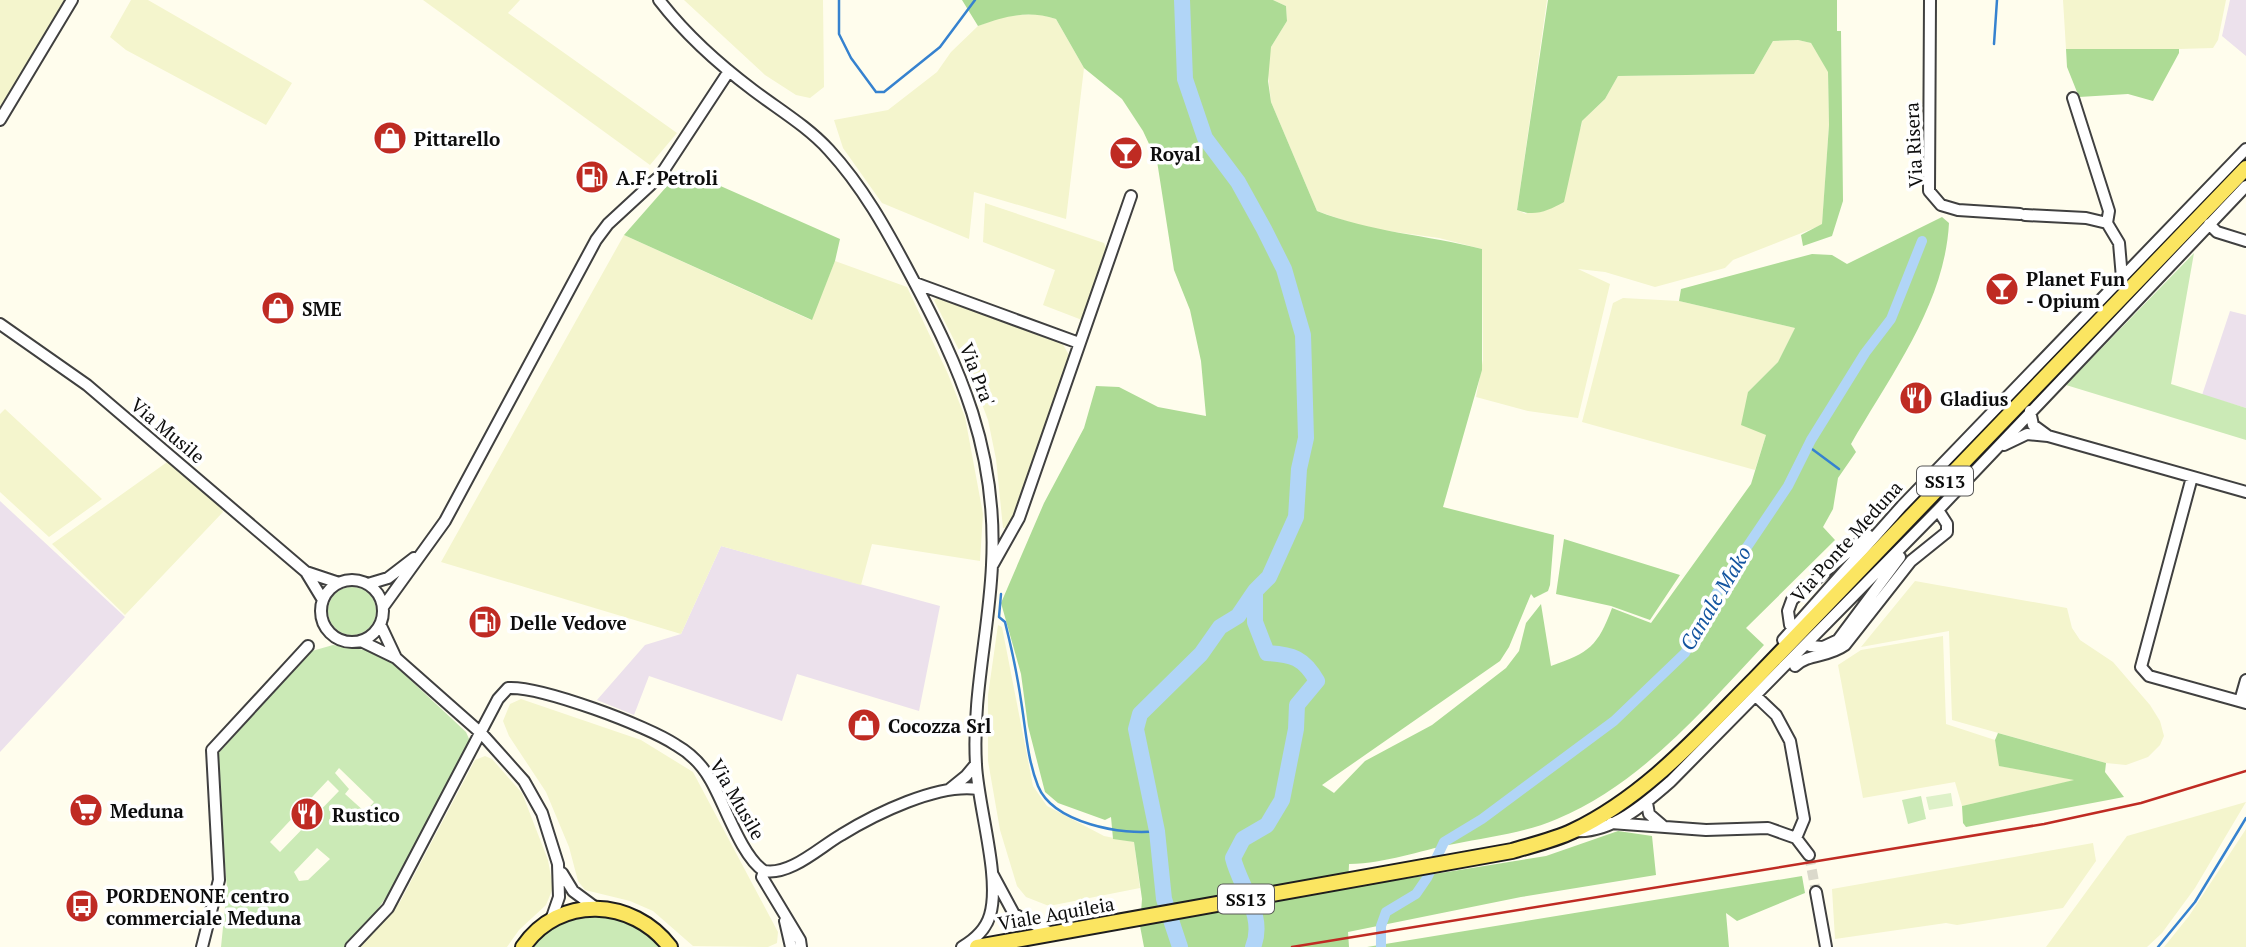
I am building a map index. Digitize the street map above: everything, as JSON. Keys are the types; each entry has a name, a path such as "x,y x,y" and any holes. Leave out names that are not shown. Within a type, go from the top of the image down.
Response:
{"main road":[{"name":"SS13","path":"2128,281 2246,168"},
{"name":"Via Ponte Meduna","path":"1141,917 1512,851 1573,831 1640,790 1755,679 2128,281"},
{"path":"523,947 551,920 573,911 596,908 620,911 642,921 670,947"},
{"name":"Viale Aquileia","path":"977,947 1141,917"}],"street":[{"path":"0,120 72,0"},
{"name":"Via Pra'","path":"659,0 697,45 828,149 871,205 950,349 978,422 990,487 992,566 977,681 976,764 990,870 990,916 983,930 962,947"},
{"name":"Via Risera","path":"1930,0 1929,191 1941,205 1958,210 2086,218 2107,223"},
{"path":"339,583 323,600 321,619 330,634 346,642 362,641 373,634 380,624 383,607 440,530 596,240 608,224 660,176 729,71"},
{"path":"2073,99 2109,211 2107,223 2130,255 2147,253"},
{"name":"Via Ponte Meduna","path":"1755,679 1766,660 1902,506 2128,281 2147,253 2246,149"},
{"name":"Via Ponte Meduna","path":"1758,698 2246,186"},
{"path":"992,566 1019,518 1130,196"},
{"path":"2209,224 2217,232 2246,241"},
{"path":"2119,243 2128,281"},
{"path":"915,283 1080,342"},
{"name":"Via Musile","path":"0,324 87,385 154,439 306,572"},
{"path":"2030,411 2033,425 2048,436"},
{"name":"Via Ponte Meduna","path":"1987,457 2018,436 2048,436 2246,492"},
{"path":"2192,477 2141,667 2149,676 2243,702 2246,680"},
{"path":"1790,625 1788,611 1792,600 1902,506"},
{"name":"Via Ponte Meduna","path":"1573,831 1587,832 1611,823 1647,803 1804,658 1832,654 1845,645 1911,561 1947,532 1947,524 1938,510"},
{"name":"Via Ponte Meduna","path":"1810,646 1823,647 1838,640 1924,524"},
{"path":"368,584 388,578 420,555"},
{"path":"306,572 339,583 355,580 368,584 378,594 383,607"},
{"path":"306,572 323,600"},
{"path":"380,624 396,658"},
{"path":"362,641 396,658 504,756 534,797 558,864 573,891 596,908"},
{"path":"202,947 219,880 212,750 308,646"},
{"name":"Via Musile","path":"351,947 388,908 503,692 514,688 581,705 666,738 701,766 753,860 764,871 762,877 784,918"},
{"path":"1758,698 1776,715 1790,741 1804,818 1796,838"},
{"path":"934,795 957,784 976,764"},
{"path":"764,871 783,870 879,813 934,795 978,789"},
{"path":"1647,803 1650,814 1662,826"},
{"path":"1611,823 1706,830 1768,828 1796,838 1809,855"},
{"path":"551,920 559,897 558,864"},
{"name":"Via Pra'","path":"990,870 1014,914 1049,932"},
{"path":"1816,892 1826,947"},
{"path":"784,918 791,947"},
{"path":"784,918 796,932 801,947"}],"shaded area":[{"path":"2230,0 2246,0 2246,56 2222,36"},
{"path":"2230,311 2246,315 2246,408 2202,395"},
{"path":"0,501 125,617 0,752"},
{"path":"721,546 940,606 919,711 797,674 782,721 649,676 634,715 597,700 645,645 681,634"}],"green space":[{"path":"0,0 65,0 0,109"},
{"path":"131,0 148,0 292,83 266,125 126,50 110,37"},
{"path":"423,0 520,0 508,13 677,133 650,165"},
{"path":"684,0 823,0 824,87 810,98 796,95 765,75"},
{"path":"962,0 1273,0 1286,6 1287,21 1271,47 1268,81 1271,102 1317,211 1378,229 1482,249 1482,370 1443,507 1554,535 1550,585 1548,591 1534,598 1531,594 1509,647 1500,661 1322,785 1334,793 1365,761 1432,725 1506,668 1519,651 1526,623 1541,604 1551,666 1575,657 1597,640 1612,608 1651,623 1751,484 1766,435 1741,425 1748,392 1778,362 1795,328 1679,301 1681,289 1812,254 1832,255 1847,264 1942,217 1949,223 1945,253 1927,311 1898,366 1851,444 1856,452 1838,478 1833,509 1823,527 1835,540 1746,628 1764,645 1669,743 1643,766 1588,804 1545,824 1519,831 1390,859 1349,864 1348,888 1546,856 1618,831 1652,836 1656,875 1521,897 1348,932 1349,947 1144,947 1140,926 1142,899 1134,842 1113,839 1111,817 1105,820 1058,803 1045,792 1028,726 1021,674 1001,603 1044,503 1084,428 1096,386 1119,387 1158,407 1206,416 1201,361 1190,310 1174,270 1157,161 1143,131 1122,99 1084,68 1056,19 1017,15 978,26"},
{"path":"1273,0 1547,0 1517,210 1526,214 1581,127 1582,121 1605,99 1618,76 1754,74 1773,41 1798,40 1811,43 1828,71 1829,125 1822,225 1733,260 1725,268 1655,287 1605,272 1578,269 1610,284 1578,418 1528,411 1476,397 1483,360 1482,249 1439,238 1366,228 1317,211 1271,102 1267,64 1271,47 1287,21 1286,6"},
{"path":"1548,0 1837,0 1837,31 1841,31 1843,201 1832,236 1803,246 1801,235 1822,224 1829,125 1828,72 1811,43 1798,40 1773,41 1754,74 1618,76 1605,99 1582,121 1564,202 1541,212 1517,210"},
{"path":"2063,0 2226,0 2218,40 2213,48 2066,49"},
{"path":"1038,14 1056,19 1084,68 1066,219 974,192 969,239 882,203 843,148 834,120 888,110 937,72 951,52 978,26 1004,16"},
{"path":"2066,49 2179,49 2179,53 2153,101 2128,94 2079,97 2067,67"},
{"path":"682,169 840,239 835,261 812,320 624,235"},
{"path":"985,203 1104,243 1106,248 1082,320 1043,305 1055,270 983,242"},
{"path":"624,235 811,320 835,261 907,287 965,417 983,514 980,561 872,544 861,585 721,546 681,634 441,562"},
{"path":"2194,253 2171,384 2246,408 2246,440 2066,385"},
{"path":"937,298 1061,341 1069,355 1009,527 1003,528 996,459 988,420 970,372 934,300"},
{"path":"1623,298 1679,301 1795,328 1778,362 1748,392 1766,435 1755,470 1582,422 1613,303"},
{"path":"5,409 102,499 49,537 0,492 0,414"},
{"path":"170,460 221,505 223,512 125,615 52,544"},
{"path":"1564,539 1680,575 1650,620 1611,606 1556,594"},
{"path":"1915,581 2067,608 2072,628 2080,640 2113,662 2150,705 2160,721 2164,736 2160,745 2148,757 2126,765 2106,763 1952,720 1949,631 1861,647"},
{"path":"352,587 369,594 376,611 369,628 352,635 335,628 328,611 335,594"},
{"path":"998,625 1002,627 1033,786 1047,806 1104,836 1134,842 1140,888 1049,906 1026,897 1017,886 1000,830 988,761 988,695"},
{"path":"1943,636 1946,724 1995,740 2000,766 2076,780 1962,806 1955,782 1863,798 1838,665 1861,650"},
{"path":"333,645 377,652 466,732 470,741 400,875 366,925 346,947 221,947 227,888 216,756 312,651","holes":["339,768 374,802 365,812 345,794 349,789 335,773","328,780 339,791 280,852 270,842","317,848 330,859 308,880 299,881 294,872"]},
{"path":"521,699 641,740 693,772 778,932 777,943 768,947 693,946 653,911 630,901 585,890 578,881 569,847 546,792 509,736 503,721 510,704"},
{"path":"1998,733 2106,763 2105,772 2124,797 1966,827 1963,823 1962,806 2074,780 1999,766 1995,740"},
{"path":"485,756 492,759 522,793 548,860 553,888 546,905 519,930 507,947 358,947 400,902 475,760"},
{"path":"1951,793 1953,806 1929,810 1926,797"},
{"path":"1921,796 1926,819 1908,824 1902,800"},
{"path":"2246,802 2195,888 2162,933 2147,947 2046,947 2127,836"},
{"path":"2246,829 2246,947 2164,947 2189,916"},
{"path":"2093,843 2096,861 2063,908 1957,925 1946,923 1835,939 1832,889"},
{"path":"1802,876 1805,893 1737,921 1726,913 1729,947 1367,947"},
{"path":"594,914 631,923 661,947 532,947 560,924"}],"waterway":[{"path":"839,0 839,34 851,58 876,92 884,92 940,47 975,0"},
{"path":"1182,0 1185,79 1205,138 1238,182 1284,269 1303,335 1306,438 1299,469 1296,517 1269,577 1255,591 1255,622 1267,653 1284,655 1302,662 1317,681 1297,705 1296,729 1282,800 1267,825 1243,839 1233,858 1254,913 1256,935 1253,947"},
{"name":"Canale Mako","path":"1994,44 1997,0"},
{"name":"Canale Mako","path":"1381,947 1381,926 1386,912 1416,894 1444,842 1482,819 1614,721 1685,653 1720,587 1788,486 1811,440 1865,353 1891,319 1922,241"},
{"path":"1808,446 1839,469"},
{"path":"1180,947 1164,899 1157,831 1136,729 1140,714 1201,654 1220,627 1238,616 1255,591"},
{"path":"1001,594 999,617 1005,622 1019,685 1030,757 1038,786 1046,799 1073,818 1090,824 1126,831 1157,831"},
{"path":"2158,947 2195,902 2246,818"}],"tunnel":[{"path":"1809,855 1816,892"}],"railway":[{"path":"1292,947 2044,824 2141,803 2246,771"}],"place":[{"name":"Pittarello","path":"390,138"},
{"name":"Royal","path":"1126,153"},
{"name":"A.F. Petroli","path":"592,177"},
{"name":"Planet Fun - Opium","path":"2002,289"},
{"name":"SME","path":"278,308"},
{"name":"Gladius","path":"1916,398"},
{"name":"Delle Vedove","path":"485,622"},
{"name":"Cocozza Srl","path":"864,725"},
{"name":"Meduna","path":"86,810"},
{"name":"Rustico","path":"307,814"},
{"name":"PORDENONE centro commerciale Meduna","path":"82,906"}]}
